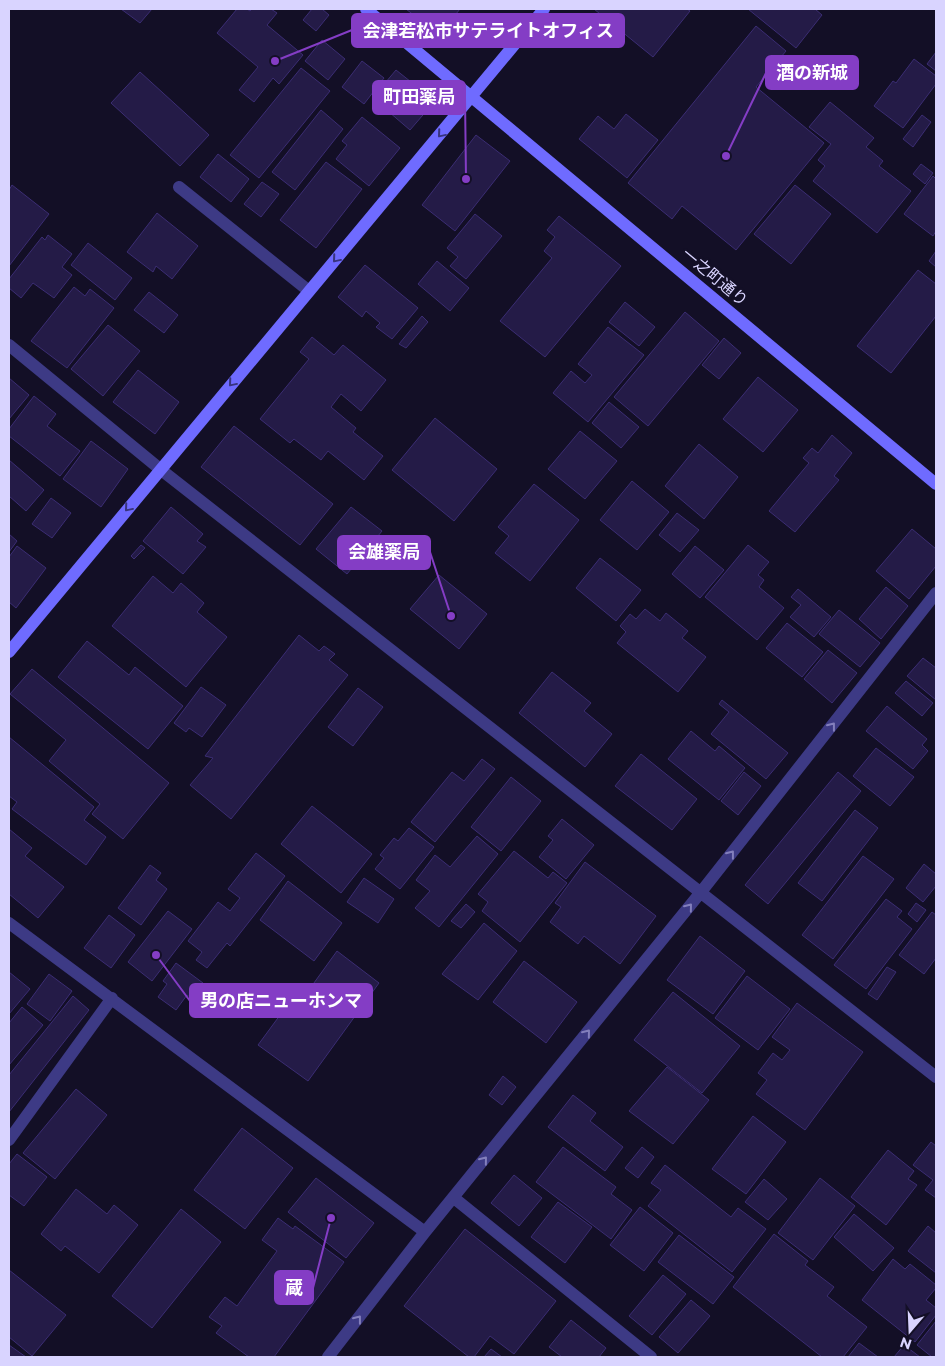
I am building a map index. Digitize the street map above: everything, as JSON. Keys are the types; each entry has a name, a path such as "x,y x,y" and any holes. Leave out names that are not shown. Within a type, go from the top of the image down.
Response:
{"street":[{"name":"一之町通り","path":"366,9 936,484"},
{"path":"9,652 544,9"},
{"path":"179,187 309,291"},
{"path":"9,345 160,469 936,1076"},
{"path":"328,1357 425,1232 701,892 936,593"},
{"path":"9,923 425,1232"},
{"path":"9,1140 112,998"},
{"path":"454,1198 651,1357"}],"building":[{"path":"121,9 152,9 140,23"},
{"path":"237,9 247,9 250,11 252,9 271,9 277,13 267,25 303,55 279,84 273,78 254,102 239,90 258,67 217,33"},
{"path":"312,9 322,9 329,15 316,31 303,20"},
{"path":"406,9 460,9 439,35"},
{"path":"594,9 687,9 690,11 653,57"},
{"path":"748,9 815,9 822,15 796,48"},
{"path":"756,26 786,51 756,87 824,143 736,250 682,206 672,219 628,183"},
{"path":"322,40 345,59 328,80 305,61"},
{"path":"936,52 936,71 927,64"},
{"path":"914,59 936,76 936,84 903,128 874,106 893,81 896,83"},
{"path":"362,61 384,78 364,104 342,87"},
{"path":"301,68 330,91 259,178 230,155"},
{"path":"396,70 435,101 410,130 382,106 390,97 380,89"},
{"path":"140,72 209,135 180,166 111,103"},
{"path":"830,102 874,138 866,147 883,161 879,166 911,191 877,233 813,181 825,166 818,160 831,144 809,127"},
{"path":"321,110 343,129 295,190 272,172"},
{"path":"626,114 658,140 627,178 579,139 598,116 614,129"},
{"path":"922,115 931,122 913,147 903,139"},
{"path":"362,117 400,148 369,186 336,159 347,145 342,141"},
{"path":"476,135 510,161 455,231 422,205"},
{"path":"218,154 249,179 231,202 200,177"},
{"path":"326,162 362,189 316,248 280,220"},
{"path":"921,164 933,173 925,184 913,174"},
{"path":"933,176 936,179 936,231 933,236 904,214"},
{"path":"262,182 279,194 261,217 244,204"},
{"path":"12,185 49,214 9,266 9,190"},
{"path":"795,185 831,214 791,264 754,234"},
{"path":"157,213 198,246 172,279 156,266 153,272 127,252"},
{"path":"475,214 502,236 466,279 450,266 458,257 447,248"},
{"path":"559,216 621,266 545,357 500,321 552,258 544,251 555,237 547,230"},
{"path":"48,235 72,254 62,267 72,275 54,298 33,283 21,298 9,288 9,279 42,237 45,240"},
{"path":"88,243 132,278 115,300 71,265"},
{"path":"936,251 936,267 929,261"},
{"path":"437,261 469,288 450,311 418,284"},
{"path":"365,265 418,308 392,339 376,327 380,323 366,311 362,317 338,297"},
{"path":"918,270 936,284 936,316 891,373 857,346"},
{"path":"74,287 85,296 90,289 114,308 67,368 31,341"},
{"path":"149,292 178,315 164,333 134,310"},
{"path":"625,302 655,327 639,346 609,322"},
{"path":"685,312 719,341 648,426 614,397"},
{"path":"422,316 428,322 406,348 399,344"},
{"path":"108,325 140,351 103,396 71,369"},
{"path":"608,327 644,355 588,422 553,393 571,371 585,383 592,375 578,364"},
{"path":"312,337 334,355 343,345 386,380 361,411 341,394 331,407 356,428 353,432 383,456 364,480 328,451 321,460 294,439 290,443 260,419 309,359 300,352"},
{"path":"724,338 741,353 719,379 702,365"},
{"path":"138,370 179,402 155,434 113,402"},
{"path":"758,377 798,410 763,452 723,419"},
{"path":"9,378 29,395 9,419"},
{"path":"34,396 56,414 47,426 80,451 60,476 9,436 9,429"},
{"path":"609,402 639,427 621,448 592,423"},
{"path":"435,418 497,469 454,521 392,470"},
{"path":"234,426 333,504 300,545 201,467"},
{"path":"580,431 617,461 585,499 548,469"},
{"path":"832,435 852,453 834,476 839,480 795,532 769,511 809,463 803,458 812,448 818,453"},
{"path":"91,441 128,469 101,507 63,479"},
{"path":"699,444 738,477 704,519 665,486"},
{"path":"9,460 44,490 26,511 9,496"},
{"path":"632,481 669,512 637,550 600,520"},
{"path":"534,484 579,520 530,581 495,553 509,536 498,527"},
{"path":"51,498 71,513 52,538 32,524"},
{"path":"171,507 203,534 197,541 206,547 183,574 143,541"},
{"path":"351,507 382,531 347,574 316,549"},
{"path":"677,513 699,530 680,552 659,535"},
{"path":"912,529 936,549 936,566 909,599 876,571"},
{"path":"9,534 17,541 9,552"},
{"path":"141,545 145,548 134,559 131,556"},
{"path":"748,545 769,562 758,575 764,580 759,587 784,608 757,640 705,597"},
{"path":"17,546 46,568 16,608 9,602 9,557"},
{"path":"695,546 724,570 700,598 672,574"},
{"path":"600,558 641,590 616,621 576,588"},
{"path":"439,575 487,614 459,649 410,609"},
{"path":"153,576 173,593 181,583 204,603 197,612 227,637 186,687 112,626"},
{"path":"886,587 908,606 881,639 859,619"},
{"path":"798,589 831,617 814,637 790,617 801,605 791,597"},
{"path":"645,609 660,621 666,613 688,631 682,638 706,657 678,692 617,643 626,632 620,626 630,614 636,619"},
{"path":"839,610 880,643 860,667 819,634"},
{"path":"787,623 823,652 802,677 766,648"},
{"path":"299,635 319,651 324,646 335,654 329,660 348,675 231,819 190,785 213,758 205,756"},
{"path":"87,641 129,675 135,667 183,706 148,749 58,677"},
{"path":"828,650 857,673 832,703 804,679"},
{"path":"923,658 936,668 936,700 907,676"},
{"path":"32,669 169,783 123,839 92,814 100,804 49,761 66,740 10,694"},
{"path":"552,672 591,703 584,711 612,734 585,767 519,713"},
{"path":"906,681 933,703 922,716 895,693"},
{"path":"201,687 226,705 202,737 189,728 186,732 174,723"},
{"path":"358,688 383,707 353,746 328,727"},
{"path":"722,700 788,753 766,779 711,734 729,712 719,704"},
{"path":"887,706 927,739 922,745 928,751 913,769 866,731"},
{"path":"691,731 715,751 719,746 745,768 719,800 668,759"},
{"path":"9,737 94,807 84,820 106,837 86,865 12,809 17,802 9,796"},
{"path":"876,748 914,777 890,806 853,776"},
{"path":"641,754 697,799 672,830 615,786"},
{"path":"482,759 495,769 435,842 411,822 452,772 464,781"},
{"path":"744,772 761,786 738,815 721,801"},
{"path":"838,772 861,791 768,904 745,885"},
{"path":"511,777 541,801 501,851 471,827"},
{"path":"312,806 372,854 341,893 281,844"},
{"path":"855,810 878,828 822,901 798,883"},
{"path":"562,819 594,845 566,879 539,857 553,840 548,836"},
{"path":"409,828 434,847 400,889 375,869 384,858 380,855 394,838 398,841"},
{"path":"9,829 32,848 25,856 64,887 38,918 9,894"},
{"path":"477,836 498,854 439,927 415,908 430,891 416,880 435,855 450,867"},
{"path":"514,851 548,878 553,872 567,883 520,942 482,911 488,902 478,894"},
{"path":"256,853 285,876 230,946 227,943 207,968 196,960 202,952 188,941 218,902 230,911 240,898 228,889"},
{"path":"863,856 894,879 833,959 802,935"},
{"path":"585,862 656,916 620,964 584,936 578,944 550,922 561,907 555,903"},
{"path":"924,864 936,874 936,886 923,902 906,888"},
{"path":"150,865 161,873 156,880 167,889 141,925 118,908"},
{"path":"364,878 394,899 378,923 347,902"},
{"path":"288,881 342,923 314,961 260,920"},
{"path":"886,899 902,911 897,917 912,929 866,989 834,965"},
{"path":"916,903 926,910 917,922 908,914"},
{"path":"466,904 475,912 461,928 451,921"},
{"path":"168,911 192,929 152,981 128,962"},
{"path":"932,912 936,915 936,958 924,974 899,955"},
{"path":"109,915 135,935 111,968 84,948"},
{"path":"484,923 517,951 478,1000 442,974"},
{"path":"700,936 745,971 713,1014 667,980"},
{"path":"337,951 379,983 308,1081 258,1045 286,1007 293,1012"},
{"path":"524,961 577,1002 546,1043 493,1002"},
{"path":"176,963 203,983 191,998 187,995 176,1010 158,997 167,984 163,981"},
{"path":"887,967 896,972 877,1000 868,994"},
{"path":"9,972 30,989 9,1014"},
{"path":"49,974 72,991 50,1021 27,1004"},
{"path":"747,976 790,1009 758,1050 715,1018"},
{"path":"673,992 740,1046 702,1093 634,1040"},
{"path":"73,996 89,1010 9,1112 9,1075"},
{"path":"797,1003 863,1052 805,1130 756,1094 767,1080 758,1073 773,1053 782,1060 790,1050 772,1037"},
{"path":"22,1007 43,1025 9,1065 9,1023"},
{"path":"667,1067 709,1100 673,1144 629,1111"},
{"path":"503,1076 516,1087 502,1105 489,1095"},
{"path":"76,1089 107,1115 55,1179 23,1153"},
{"path":"573,1095 596,1113 590,1121 623,1147 605,1171 548,1127"},
{"path":"753,1116 786,1142 746,1194 712,1169"},
{"path":"242,1128 293,1168 245,1229 194,1190"},
{"path":"931,1142 936,1146 936,1198 925,1190 933,1180 913,1165"},
{"path":"563,1147 616,1187 611,1194 632,1210 611,1239 536,1182"},
{"path":"642,1147 654,1157 638,1178 625,1168"},
{"path":"888,1150 914,1171 908,1179 917,1185 886,1225 851,1197"},
{"path":"17,1154 47,1177 24,1206 9,1195 9,1164"},
{"path":"665,1165 731,1217 738,1208 766,1229 732,1272 648,1206 661,1190 651,1183"},
{"path":"514,1175 542,1198 519,1226 491,1203"},
{"path":"316,1178 374,1223 346,1258 288,1212"},
{"path":"820,1178 855,1206 813,1260 778,1233"},
{"path":"764,1179 787,1199 768,1220 745,1202"},
{"path":"76,1189 107,1214 114,1205 138,1225 99,1273 65,1246 61,1251 41,1234"},
{"path":"558,1202 592,1227 565,1263 531,1237"},
{"path":"640,1207 673,1233 644,1271 610,1245"},
{"path":"181,1209 221,1242 152,1328 112,1296"},
{"path":"854,1214 894,1248 873,1271 834,1237"},
{"path":"278,1218 293,1229 295,1226 344,1262 274,1357 249,1357 216,1333 222,1326 209,1317 225,1297 237,1306 277,1251 262,1240"},
{"path":"928,1226 936,1233 936,1273 908,1251"},
{"path":"465,1229 556,1301 514,1354 490,1336 474,1357 469,1357 404,1306"},
{"path":"774,1234 808,1261 805,1265 834,1287 827,1296 867,1327 843,1357 822,1357 733,1287"},
{"path":"679,1235 734,1277 713,1304 658,1262"},
{"path":"893,1259 905,1269 910,1264 936,1285 936,1288 926,1300 936,1308 936,1315 915,1342 862,1300"},
{"path":"9,1270 66,1315 32,1356 9,1337"},
{"path":"663,1275 686,1294 652,1335 629,1316"},
{"path":"691,1300 710,1316 678,1353 659,1337"},
{"path":"571,1320 606,1348 599,1357 562,1357 549,1347"},
{"path":"936,1321 936,1357 932,1357 917,1345"},
{"path":"859,1343 878,1357 848,1357"},
{"path":"9,1345 26,1357 9,1357"},
{"path":"904,1345 920,1357 894,1357"},
{"path":"491,1349 502,1357 484,1357"}],"place":[{"name":"会津若松市サテライトオフィス","path":"275,61"},
{"name":"酒の新城","path":"726,156"},
{"name":"町田薬局","path":"466,179"},
{"name":"会雄薬局","path":"451,616"},
{"name":"男の店ニューホンマ","path":"156,955"},
{"name":"蔵","path":"331,1218"}]}
